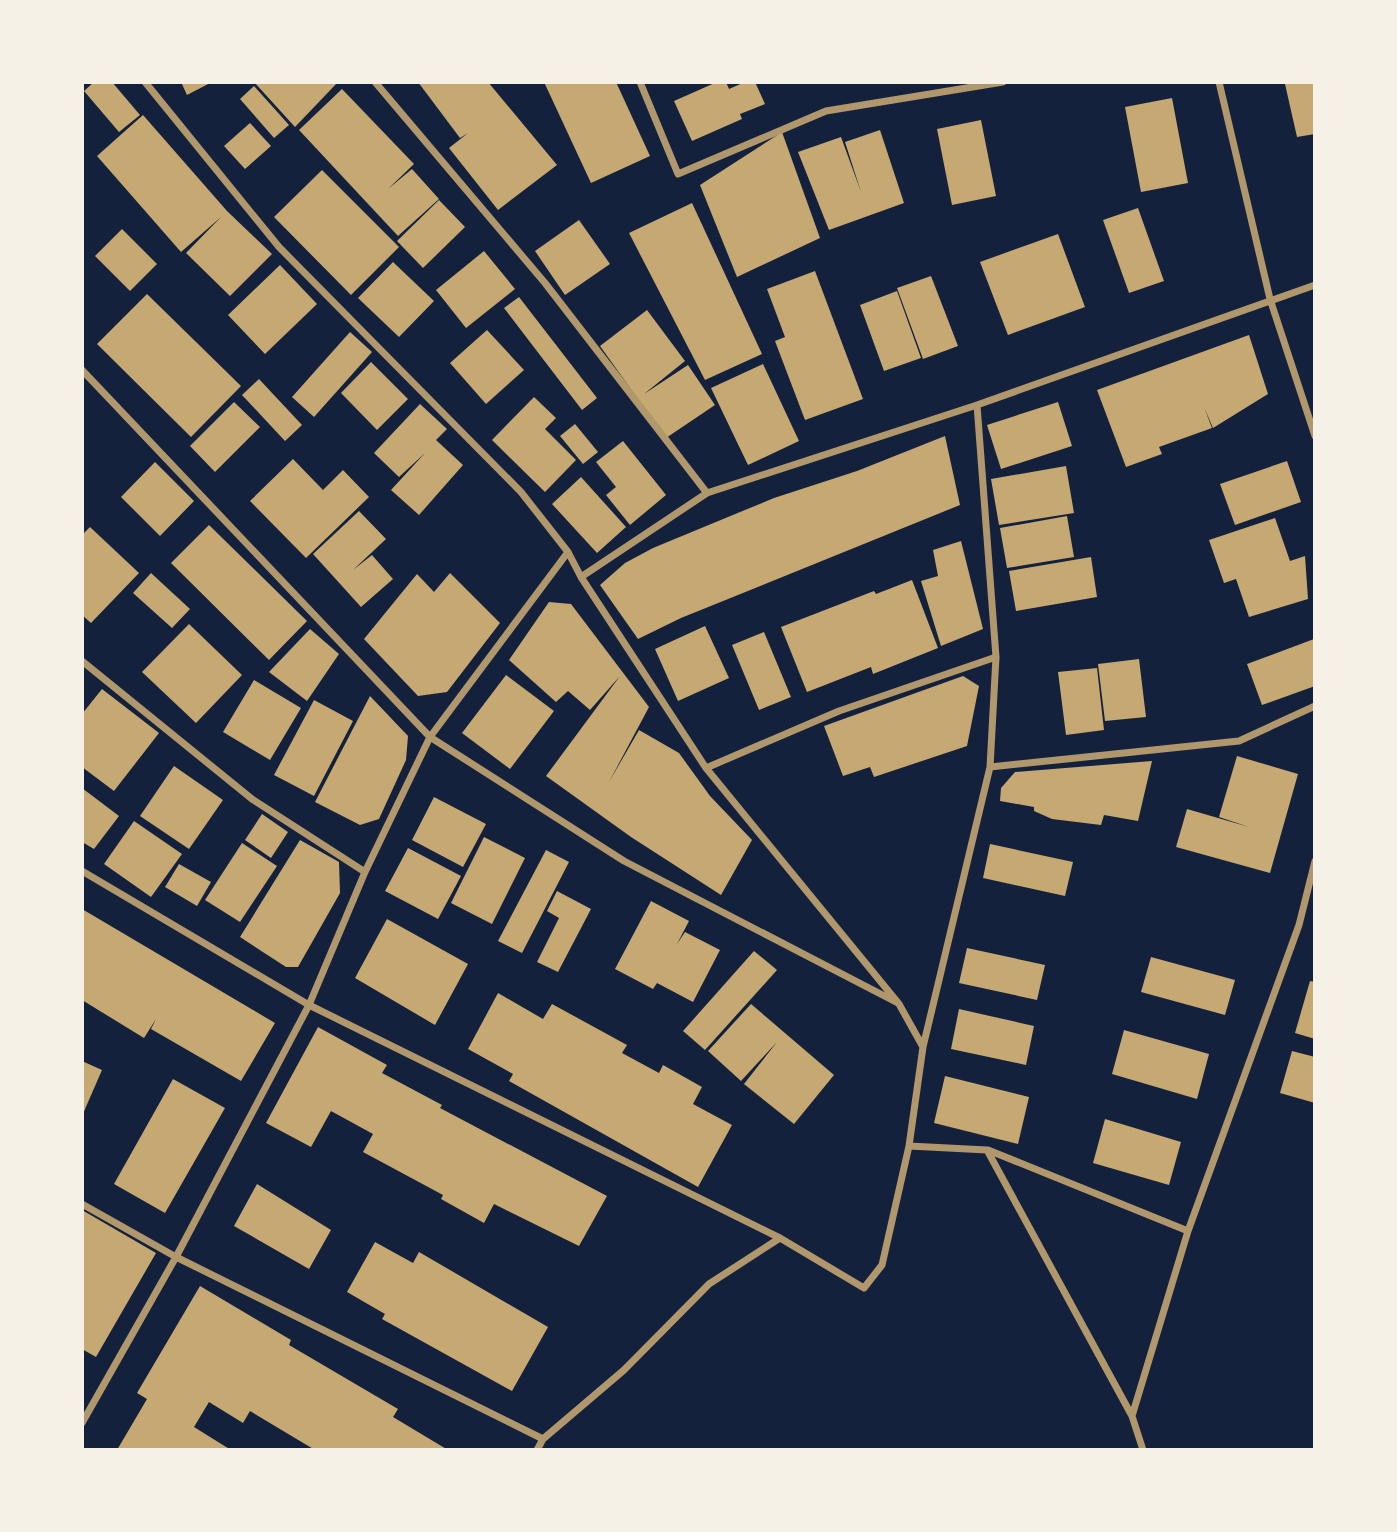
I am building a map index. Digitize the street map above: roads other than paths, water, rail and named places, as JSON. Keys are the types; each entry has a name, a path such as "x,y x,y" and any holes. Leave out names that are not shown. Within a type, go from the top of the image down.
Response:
{"street":[{"path":"145,82 279,247 521,492 568,552 581,577 706,768 899,1004 923,1048"},
{"path":"375,82 545,283 707,493"},
{"path":"640,82 678,174 826,111 1003,82"},
{"path":"1219,82 1270,299 1315,436"},
{"path":"581,577 707,493 977,405 1315,285"},
{"path":"82,370 429,737 624,861 899,1004"},
{"path":"82,871 309,1005 780,1238 864,1288 882,1265 909,1146 923,1048 990,767 996,657 977,405"},
{"path":"82,1423 176,1257 309,1005 365,872 429,737 568,552"},
{"path":"706,768 839,710 996,657"},
{"path":"82,661 252,799 365,872"},
{"path":"990,767 1239,741 1315,706"},
{"path":"1132,1416 1188,1231 1299,926 1315,861"},
{"path":"909,1146 987,1150 1188,1231"},
{"path":"987,1150 1132,1416 1143,1450"},
{"path":"82,1204 176,1257 543,1439"},
{"path":"537,1450 543,1439 624,1370 709,1284 780,1238"}]}
